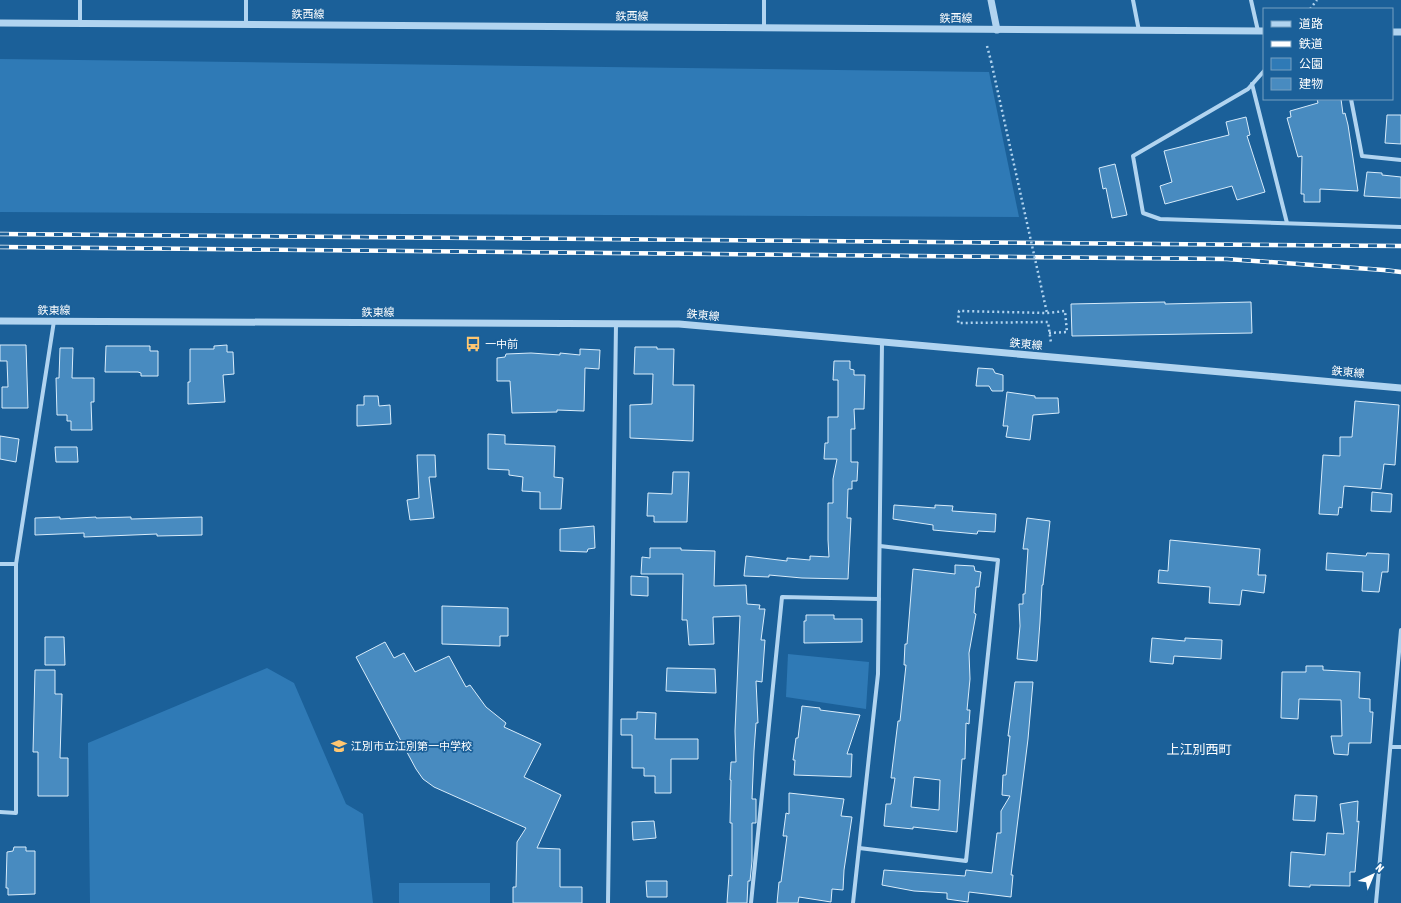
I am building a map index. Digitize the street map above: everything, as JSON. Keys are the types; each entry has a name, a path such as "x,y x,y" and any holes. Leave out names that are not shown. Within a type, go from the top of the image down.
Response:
{"street":[{"path":"80,0 80,24"},
{"path":"246,0 246,25"},
{"path":"764,0 764,28"},
{"path":"991,0 997,30"},
{"path":"1133,0 1139,31"},
{"path":"1251,0 1261,31"},
{"name":"鉄西線","path":"0,23 1261,31"},
{"path":"1263,72 1248,89 1133,156 1143,213 1160,219 1401,227"},
{"path":"1252,84 1287,223"},
{"path":"1351,100 1362,156 1401,160"},
{"name":"鉄東線","path":"0,321 679,324 1401,388"},
{"path":"0,812 16,813 16,564 54,321"},
{"path":"608,903 616,324"},
{"path":"854,903 878,674 882,342"},
{"path":"859,848 966,861 998,560 880,546"},
{"path":"0,564 16,564"},
{"path":"751,903 782,597 879,598"},
{"path":"1380,903 1376,903 1401,630"},
{"path":"1391,747 1401,747"}],"path":[{"path":"1311,8 1317,0"},
{"path":"987,46 1047,313"},
{"path":"1049,333 1067,332 1066,311 1047,313 958,311 958,323 1048,322 1049,333 1051,343"}],"green space":[{"path":"0,59 989,72 1019,217 0,212"},
{"path":"788,654 869,662 866,709 786,697"},
{"path":"267,668 294,683 346,804 363,814 373,903 90,903 88,743"},
{"path":"399,883 490,883 490,903 399,903"}],"building":[{"path":"1317,100 1341,100 1343,114 1345,113 1348,125 1358,191 1320,189 1320,202 1304,202 1304,194 1301,194 1302,156 1298,157 1287,118 1291,117 1290,111 1318,103"},
{"path":"1387,115 1401,115 1401,144 1385,143"},
{"path":"1246,117 1250,135 1247,136 1265,192 1237,200 1232,186 1165,204 1160,186 1172,182 1164,151 1229,135 1226,122"},
{"path":"1115,164 1127,215 1112,218 1106,188 1103,189 1099,168"},
{"path":"1367,172 1401,177 1401,198 1364,196"},
{"path":"1165,302 1165,304 1251,302 1252,333 1072,336 1071,304"},
{"path":"0,345 26,345 28,408 2,408 2,387 8,387 7,361 0,361"},
{"path":"227,345 227,352 233,352 234,374 223,375 225,402 188,404 190,349 214,349 214,346"},
{"path":"106,346 150,346 150,351 158,351 158,376 141,376 141,373 138,372 105,372"},
{"path":"635,347 674,349 673,385 694,385 693,441 630,438 630,405 652,404 653,374 634,374"},
{"path":"60,348 73,348 72,378 94,378 94,402 91,402 92,430 71,430 71,421 67,421 67,415 57,415 56,378 59,378"},
{"path":"580,349 600,350 599,369 585,368 584,411 557,410 557,412 512,413 510,381 497,381 497,358 505,357 506,354 531,353 580,355"},
{"path":"834,361 850,361 850,369 854,370 854,375 865,375 864,409 854,409 855,429 851,429 851,462 858,462 857,481 852,481 852,489 848,489 847,518 851,518 848,579 802,578 769,575 769,577 744,576 746,556 787,561 787,558 810,560 810,556 829,557 828,503 833,503 833,479 837,459 824,459 825,443 828,443 828,417 838,417 838,380 833,380"},
{"path":"978,368 993,369 995,373 1003,375 1003,391 992,391 989,386 976,386"},
{"path":"1007,392 1035,396 1035,398 1058,398 1059,413 1033,415 1030,440 1006,437 1008,426 1003,426"},
{"path":"364,396 378,396 379,406 390,405 391,424 357,426 357,405 364,405"},
{"path":"1355,401 1399,405 1395,465 1384,464 1381,489 1344,486 1342,508 1339,507 1338,515 1319,514 1323,455 1340,456 1340,437 1352,437"},
{"path":"488,434 505,435 505,444 555,446 554,477 563,478 561,509 540,509 540,492 522,491 523,477 509,475 509,470 488,469"},
{"path":"0,436 19,439 16,462 0,459"},
{"path":"55,447 77,447 78,462 56,462"},
{"path":"417,455 435,455 436,477 429,477 434,518 410,520 407,500 419,498"},
{"path":"673,472 689,472 687,522 654,522 654,516 647,516 648,493 672,494"},
{"path":"1372,492 1392,494 1391,512 1371,511"},
{"path":"894,505 935,508 935,505 953,506 952,511 996,514 995,532 978,531 977,534 933,530 933,525 893,519"},
{"path":"60,517 60,519 131,517 131,519 202,517 202,535 157,536 157,534 84,537 84,533 35,535 35,518"},
{"path":"1027,518 1050,521 1042,585 1037,661 1017,659 1020,626 1019,604 1023,604 1023,594 1025,594 1028,549 1023,549"},
{"path":"594,526 595,548 588,549 587,552 560,551 560,529"},
{"path":"1170,540 1260,549 1258,575 1266,575 1264,593 1242,590 1240,605 1209,603 1210,587 1158,583 1159,570 1168,571"},
{"path":"650,548 681,548 681,550 715,551 714,586 746,585 747,604 760,605 759,609 765,609 761,640 765,640 762,682 756,681 758,723 756,723 752,799 756,799 756,823 752,823 752,861 750,881 748,881 747,903 727,903 729,875 732,876 730,780 731,762 736,762 735,731 740,616 713,617 714,644 689,645 687,620 682,620 683,574 641,574 642,557 650,558"},
{"path":"1327,553 1366,556 1367,553 1389,554 1388,572 1382,572 1379,592 1362,591 1363,572 1326,570"},
{"path":"955,565 974,566 975,571 981,572 979,587 976,587 974,613 976,614 969,653 970,679 967,710 970,710 969,724 966,723 965,759 962,759 957,832 913,827 913,829 884,826 886,804 891,804 895,778 891,778 898,721 900,721 906,665 904,665 905,644 907,644 913,569 955,574","holes":["914,777 940,780 939,810 911,807"]},
{"path":"631,576 648,577 648,596 631,595"},
{"path":"442,606 508,608 508,636 500,636 500,646 442,644"},
{"path":"806,615 834,615 834,619 862,619 862,642 804,643 804,621 806,621"},
{"path":"45,637 64,637 65,665 45,665"},
{"path":"1152,638 1185,641 1185,638 1222,640 1221,659 1174,656 1173,664 1150,662"},
{"path":"385,642 394,658 404,653 415,672 449,656 466,687 470,685 486,707 506,723 504,727 541,744 524,777 561,795 537,848 560,849 560,887 582,887 582,903 513,903 513,887 516,887 517,842 526,828 434,787 423,779 416,769 356,657"},
{"path":"1306,666 1323,666 1323,670 1360,672 1359,698 1370,699 1370,712 1373,712 1371,743 1349,743 1348,755 1334,754 1331,736 1342,736 1341,700 1299,699 1298,719 1281,718 1282,672 1306,672"},
{"path":"667,668 715,669 716,693 666,691"},
{"path":"35,670 55,670 55,694 62,694 60,758 68,758 68,796 38,796 38,752 33,752"},
{"path":"1015,682 1033,682 1028,739 1011,875 1013,875 1011,897 969,892 968,902 947,899 947,893 914,891 882,885 884,870 965,876 966,870 992,873 997,833 1001,833 1001,811 1010,796 1002,795 1003,775 1006,775 1010,736 1008,736"},
{"path":"802,706 860,715 847,754 852,754 851,777 794,775 795,760 793,760 796,738 798,738"},
{"path":"637,712 656,713 655,739 698,739 698,759 671,759 671,793 655,793 655,776 644,776 644,768 632,768 632,735 621,735 621,719 637,719"},
{"path":"789,793 844,799 841,816 852,817 844,870 843,890 832,889 831,902 799,897 798,903 777,903 787,836 783,836 786,813 789,814"},
{"path":"1295,795 1317,796 1315,821 1293,820"},
{"path":"1358,801 1357,822 1359,821 1355,872 1350,872 1350,886 1289,886 1291,852 1325,855 1327,833 1344,834 1340,804"},
{"path":"654,821 656,838 633,840 632,822"},
{"path":"14,847 26,847 26,851 35,851 35,894 8,895 8,888 6,888 7,852 13,851"},
{"path":"646,881 667,881 667,897 647,897"}],"railway":[{"path":"0,234 1401,246"},
{"path":"0,247 1227,259 1401,272"}],"place":[{"name":"一中前","path":"473,344"},
{"name":"江別市立江別第一中学校","path":"339,746"}],"district":[{"name":"上江別西町","path":"1199,749"}]}
